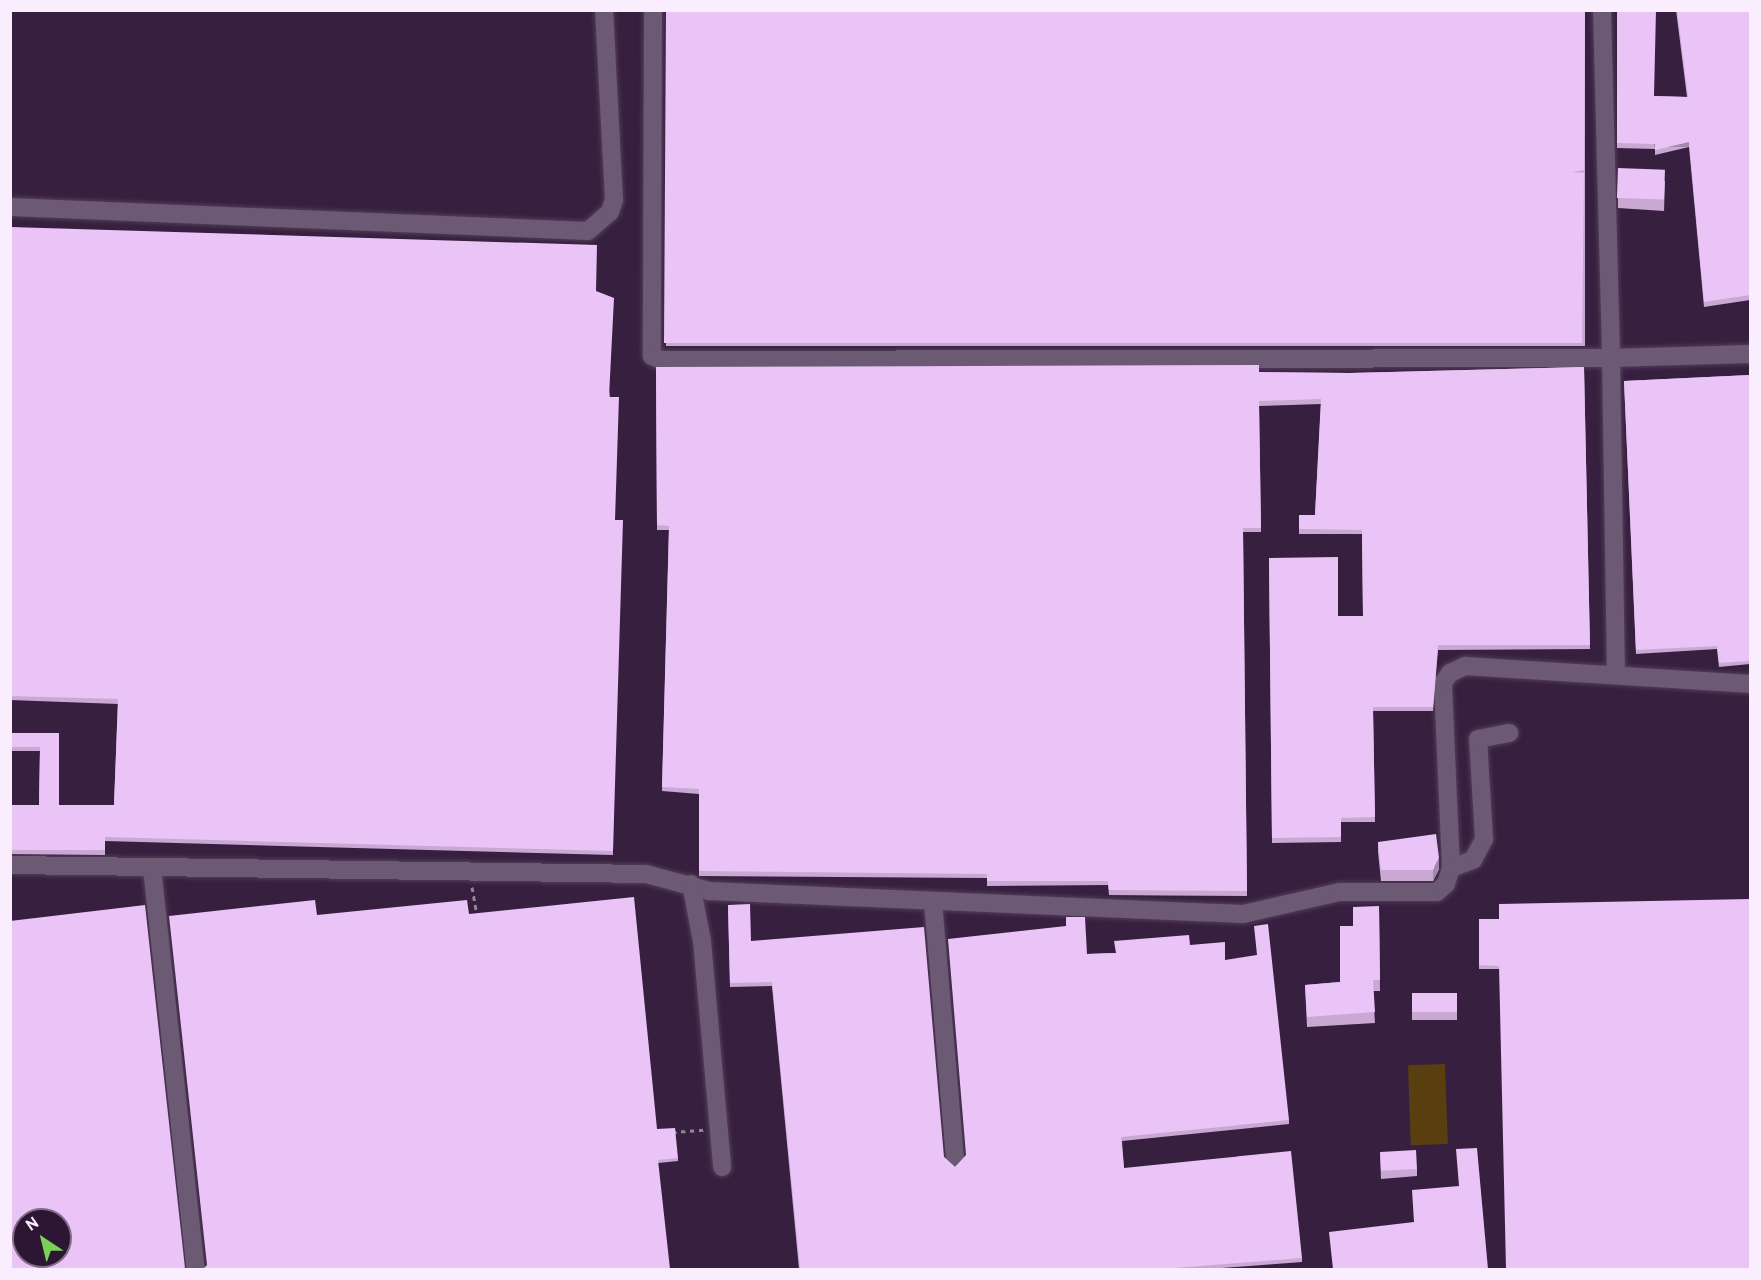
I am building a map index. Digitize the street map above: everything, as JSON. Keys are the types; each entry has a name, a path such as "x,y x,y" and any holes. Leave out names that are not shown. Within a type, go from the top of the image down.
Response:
{"street":[{"path":"10,207 588,231 610,212 614,200 604,10"},
{"path":"653,10 649,348 661,360 1611,358 1750,354"},
{"path":"1602,10 1616,674"},
{"path":"10,865 646,874 691,884 709,891 1243,914 1340,892 1437,892 1451,868 1443,683 1450,673 1465,666 1750,684"},
{"path":"1451,868 1473,860 1484,839 1478,739 1509,733"},
{"path":"152,868 196,1269"},
{"path":"691,884 702,941 722,1167"},
{"path":"933,902 956,1160"}],"path":[{"path":"470,871 479,928"},
{"path":"661,1132 719,1129"}],"shaded area":[{"path":"1445,1064 1448,1144 1411,1145 1408,1065"}],"building":[{"path":"666,10 1585,10 1584,170 1572,172 1584,173 1582,343 664,343"},
{"path":"1617,10 1656,10 1654,96 1688,97 1677,10 1750,10 1750,295 1704,302 1689,142 1655,150 1655,144 1617,143"},
{"path":"1618,168 1665,170 1664,200 1617,198"},
{"path":"10,227 597,245 596,291 614,298 609,397 619,397 615,520 623,520 613,851 105,837 105,850 10,850 10,805 39,805 40,747 10,747 10,733 59,733 59,805 114,805 118,699 10,696"},
{"path":"1259,365 1259,372 1350,373 1584,367 1590,645 1438,645 1433,707 1373,707 1375,817 1341,818 1341,837 1272,838 1269,558 1338,557 1338,616 1363,616 1362,530 1299,529 1299,515 1315,515 1321,399 1259,401 1261,528 1243,528 1247,891 1109,890 1108,881 987,881 987,874 699,871 699,789 662,787 669,526 657,525 656,367"},
{"path":"1750,375 1750,661 1719,663 1717,646 1636,650 1624,381"},
{"path":"1436,834 1439,858 1433,870 1381,870 1378,842"},
{"path":"634,897 657,1129 675,1128 678,1158 658,1160 670,1269 203,1269 207,1265 169,916 315,900 317,915 467,900 469,914"},
{"path":"1750,899 1750,1269 1506,1269 1499,966 1479,965 1479,919 1499,919 1499,904"},
{"path":"750,904 751,941 924,927 944,1157 955,1167 966,1155 948,939 1066,926 1066,917 1085,917 1087,954 1116,953 1114,941 1189,935 1190,945 1225,942 1225,960 1257,955 1254,926 1268,924 1289,1120 1121,1137 1124,1168 1291,1151 1302,1258 1162,1269 800,1269 772,982 730,983 728,905"},
{"path":"145,905 185,1268 187,1269 10,1269 10,921"},
{"path":"1379,906 1380,980 1373,980 1375,1012 1307,1017 1305,985 1340,982 1340,926 1353,926 1353,907"},
{"path":"1412,993 1457,993 1457,1012 1412,1012"},
{"path":"1477,1148 1488,1269 1333,1269 1329,1232 1414,1222 1412,1190 1459,1186 1456,1149"},
{"path":"1416,1150 1417,1169 1381,1171 1380,1152"}]}
